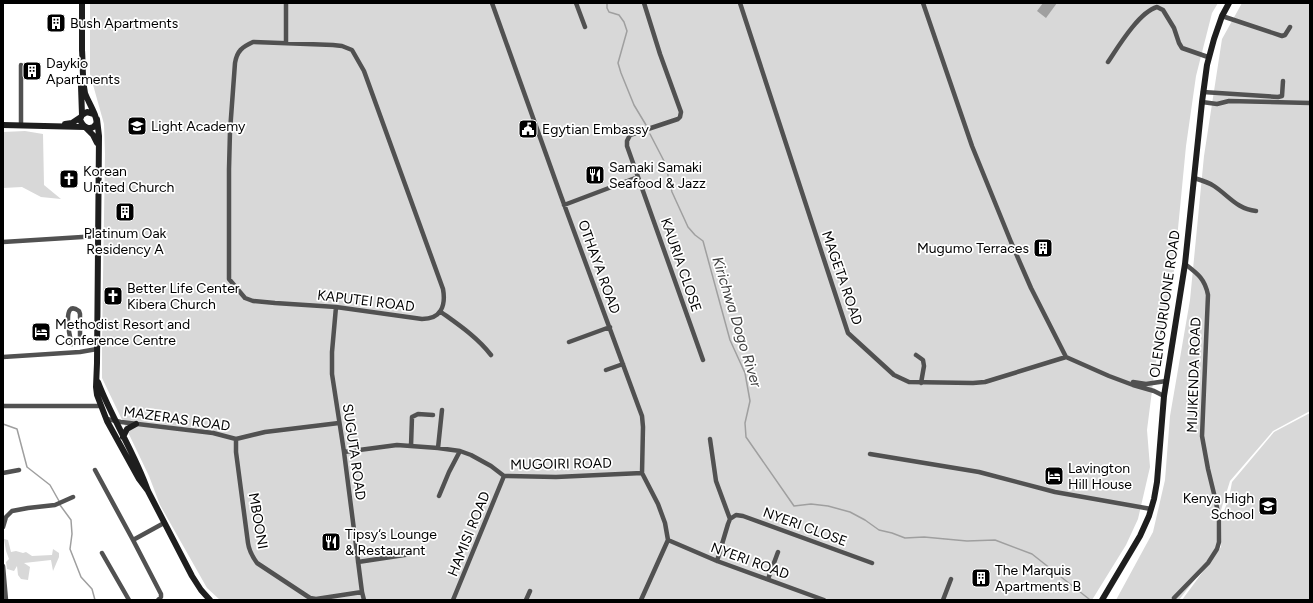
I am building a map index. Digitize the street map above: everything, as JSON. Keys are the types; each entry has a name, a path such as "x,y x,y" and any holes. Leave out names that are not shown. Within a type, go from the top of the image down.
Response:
{"main road":[{"path":"82,3 82,124 95,138 98,155"},
{"name":"OLENGURUONE ROAD","path":"1102,600 1140,536 1151,509 1157,482 1164,396 1185,264 1208,56 1222,16 1229,3"},
{"path":"82,77 88,100 96,116 98,136 96,387 101,406 120,446 139,479 148,491"},
{"path":"48,126 72,123 87,112 96,116"},
{"path":"3,125 86,128 94,126 96,116"},
{"path":"97,379 114,421 120,426 123,437 164,523 192,576 210,600"},
{"path":"123,437 127,429 136,424"},
{"path":"120,426 118,437 120,446"}],"street":[{"path":"286,3 286,42"},
{"name":"OTHAYA ROAD","path":"492,3 564,205 642,416 642,472 658,504 665,523 668,540"},
{"path":"576,3 585,28"},
{"name":"KAURIA CLOSE","path":"644,3 660,54 681,112 678,119 630,135 627,146 703,360"},
{"name":"MAGETA ROAD","path":"740,3 848,333 894,375 909,382 985,382 1066,356"},
{"path":"924,3 972,146 1031,288 1066,356 1102,373 1154,391 1164,396"},
{"path":"1108,62 1133,26 1157,6 1163,10 1172,23 1182,48 1208,56"},
{"path":"1222,16 1282,36 1285,35 1290,27"},
{"name":"KAPUTEI ROAD","path":"252,42 286,42 342,46 352,50 364,71 443,289 444,296 444,304 441,312 427,319 336,306 253,301 245,298 229,278 230,131 237,54 241,49 252,42"},
{"path":"21,65 21,125"},
{"path":"1203,92 1278,97 1282,96 1283,81"},
{"path":"1202,102 1217,104 1229,101 1310,103"},
{"path":"564,205 638,177"},
{"path":"1194,178 1208,182 1215,186 1246,210 1256,211"},
{"path":"3,242 98,236"},
{"name":"MIJIKENDA ROAD","path":"1174,598 1208,563 1218,546 1220,537 1216,502 1202,436 1208,295 1203,279 1185,264"},
{"name":"SUGUTA ROAD","path":"336,306 332,352 332,374 344,452 363,600"},
{"path":"72,344 69,332 68,316 69,311 75,308 80,314 80,344"},
{"path":"441,312 470,333 491,355"},
{"path":"569,342 610,328"},
{"path":"3,357 30,356 97,349"},
{"path":"916,355 923,360 925,364 921,383"},
{"path":"606,370 623,364"},
{"path":"1126,382 1146,384 1166,381"},
{"path":"3,406 101,406"},
{"path":"438,448 442,410"},
{"path":"411,446 412,417 418,414 433,414"},
{"name":"MAZERAS ROAD","path":"107,419 114,421"},
{"name":"MAZERAS ROAD","path":"120,426 136,424 213,433 236,439 265,432 339,424"},
{"name":"MBOONI","path":"236,439 236,452 248,543 250,552 257,563 310,598 316,599 362,592"},
{"path":"710,439 716,481 730,519 717,561"},
{"name":"MUGOIRI ROAD","path":"344,452 397,445 460,451 484,462 504,476 556,477 642,472"},
{"path":"439,496 460,451"},
{"path":"870,454 979,472 1055,492 1151,509"},
{"path":"3,473 19,470"},
{"path":"95,470 161,594 161,597 158,600"},
{"name":"HAMISI ROAD","path":"453,600 504,476"},
{"path":"3,527 6,517 12,511 55,505 73,497"},
{"name":"NYERI CLOSE","path":"730,519 736,515 743,516 872,563"},
{"path":"133,540 164,523"},
{"path":"641,600 668,540"},
{"name":"NYERI ROAD","path":"668,540 717,561 824,600"},
{"path":"768,580 778,552"},
{"path":"102,553 129,600"},
{"path":"358,562 411,554"},
{"path":"3,566 6,600"},
{"path":"943,600 951,579"},
{"path":"526,600 530,591"}],"shaded area":[{"path":"90,3 1218,3 1212,13 1196,76 1186,146 1174,270 1155,367 1147,430 1150,467 1138,519 1126,545 1092,600 220,600 207,588 160,505 149,476 102,378 105,154 104,124 90,74"},
{"path":"1043,3 1057,3 1046,18 1037,11"},
{"path":"1242,3 1310,3 1310,411 1273,431 1230,481 1221,510 1220,547 1179,600 1116,600 1153,532 1165,480 1170,416 1190,300 1204,156 1222,39"},
{"path":"25,131 43,134 44,185 61,199 41,197 22,187 3,188 3,132"},
{"name":"Kenya High School","path":"1310,413 1310,600 1182,600 1221,547 1222,516 1229,498 1232,482 1274,432"},
{"path":"4,539 8,540 11,552 26,552 32,556 52,555 53,549 59,553 59,557 53,571 51,560 24,563 30,567 28,580 21,579 18,575 17,566 14,571 7,569 6,562 9,559"}],"waterway":[{"name":"Kirichwa Dogo River","path":"607,3 609,12 619,15 624,22 627,31 618,63 634,105 646,125"},
{"name":"Kirichwa Dogo River","path":"650,134 665,163 672,192 688,227 703,241 730,340 745,373 750,401 745,423 746,437 794,506 811,504 828,506 850,512 879,530 905,538 924,537 967,541 995,540 1032,554 1089,599"},
{"path":"3,424 17,429 27,467 50,485 59,501"},
{"path":"60,505 71,520 72,534 70,549 81,577 92,589 95,600"}],"place":[{"name":"Bush Apartments","path":"56,23"},
{"name":"Daykio Apartments","path":"32,71"},
{"name":"Light Academy","path":"137,126"},
{"name":"Egytian Embassy","path":"528,129"},
{"name":"Samaki Samaki Seafood & Jazz","path":"595,175"},
{"name":"Korean United Church","path":"69,179"},
{"name":"Platinum Oak Residency A","path":"125,212"},
{"name":"Mugumo Terraces","path":"1043,248"},
{"name":"Better Life Center Kibera Church","path":"113,296"},
{"name":"Methodist Resort and Conference Centre","path":"41,332"},
{"name":"Lavington Hill House","path":"1054,476"},
{"name":"Kenya High School","path":"1268,506"},
{"name":"Tipsy’s Lounge & Restaurant","path":"331,542"},
{"name":"The Marquis Apartments B","path":"981,578"}]}
